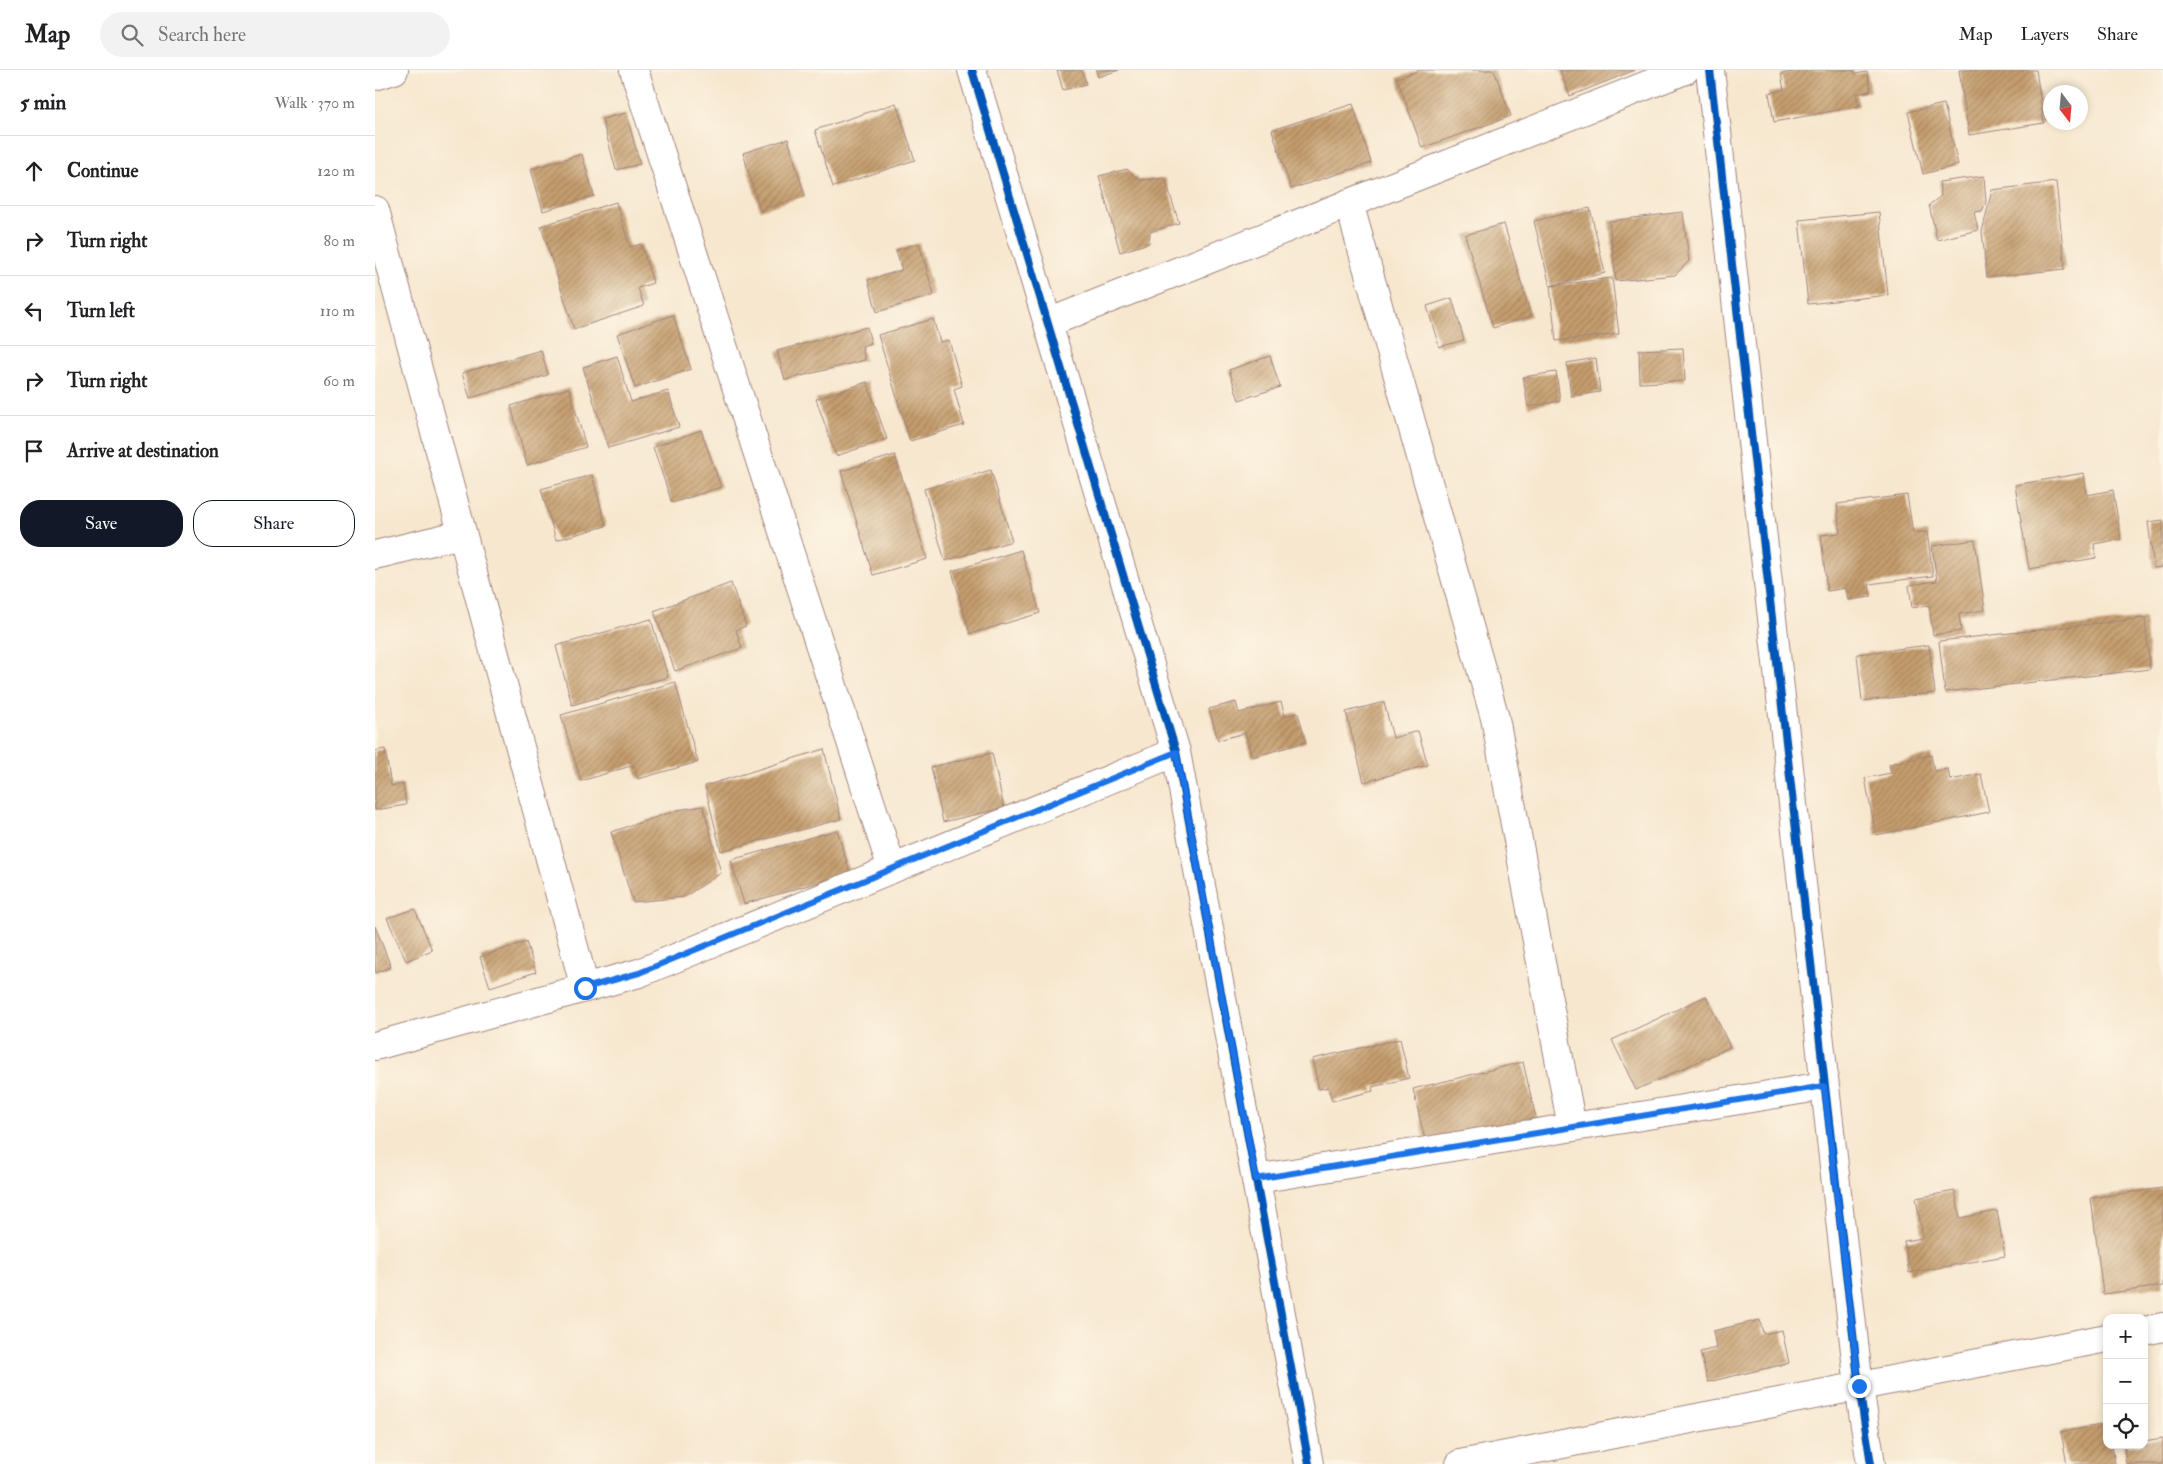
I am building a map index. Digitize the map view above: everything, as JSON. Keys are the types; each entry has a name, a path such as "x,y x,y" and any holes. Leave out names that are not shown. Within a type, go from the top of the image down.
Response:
{"street":[{"path":"375,76 394,70"},
{"path":"634,70 892,869"},
{"path":"972,70 1176,752 1309,1464"},
{"path":"1048,323 1685,70"},
{"path":"1710,70 1824,1086 1859,1386 1871,1464"},
{"path":"1349,203 1495,718 1572,1128"},
{"path":"375,210 585,988"},
{"path":"375,555 462,534"},
{"path":"375,1046 639,973 1176,752"},
{"path":"1256,1179 1824,1086"},
{"path":"2148,1330 2163,1327"},
{"path":"1460,1464 2103,1339"}],"building":[{"path":"1057,70 1082,70 1086,84 1063,90"},
{"path":"1096,70 1119,70 1098,77"},
{"path":"1420,70 1494,70 1511,116 1422,148 1397,78"},
{"path":"1560,70 1635,70 1570,96"},
{"path":"1804,70 1854,70 1855,74 1867,72 1871,91 1856,94 1859,106 1774,122 1769,93 1784,90 1781,74"},
{"path":"1959,70 2036,70 2043,123 1969,135"},
{"path":"896,103 915,160 833,187 815,130"},
{"path":"1353,104 1371,163 1291,189 1272,130"},
{"path":"1944,104 1958,165 1923,174 1908,112"},
{"path":"626,113 640,164 616,170 602,119"},
{"path":"788,139 805,196 760,210 743,153"},
{"path":"582,154 594,196 543,211 531,169"},
{"path":"1127,169 1139,180 1165,178 1179,223 1150,232 1149,243 1120,252 1099,176"},
{"path":"1984,176 1986,202 1982,211 1974,212 1978,230 1937,240 1929,205 1941,196 1939,182"},
{"path":"2056,182 2065,269 1987,277 1982,232 1992,190"},
{"path":"616,202 630,247 641,244 653,283 638,288 644,306 574,329 541,226"},
{"path":"1590,208 1605,273 1550,286 1534,221"},
{"path":"1683,212 1689,261 1675,275 1616,281 1609,221"},
{"path":"1879,212 1888,295 1808,304 1799,220"},
{"path":"1504,224 1531,316 1493,328 1465,235"},
{"path":"919,243 934,295 877,312 868,280 902,270 896,250"},
{"path":"1612,278 1619,334 1556,341 1550,286"},
{"path":"1452,298 1464,340 1439,347 1427,306"},
{"path":"673,315 691,369 635,388 617,334"},
{"path":"933,319 940,342 949,340 962,386 954,389 964,425 910,441 878,335"},
{"path":"867,327 871,343 862,346 865,360 785,380 777,351"},
{"path":"1683,348 1685,381 1640,383 1639,350"},
{"path":"541,350 548,375 470,398 462,373"},
{"path":"617,356 631,402 668,391 679,427 608,448 583,367"},
{"path":"1270,356 1280,387 1239,400 1229,370"},
{"path":"1596,358 1600,392 1571,396 1567,363"},
{"path":"1556,372 1560,401 1528,407 1523,377"},
{"path":"867,382 887,439 836,456 816,399"},
{"path":"569,388 586,447 527,465 511,406"},
{"path":"701,430 721,487 672,503 653,447"},
{"path":"895,455 927,559 873,575 841,471"},
{"path":"991,470 1012,541 945,561 924,489"},
{"path":"2084,473 2087,495 2113,490 2121,539 2094,544 2096,558 2029,569 2015,485"},
{"path":"592,475 606,526 556,540 541,489"},
{"path":"1907,495 1913,533 1927,532 1933,576 1869,584 1871,597 1848,600 1846,588 1827,591 1821,535 1840,533 1837,504"},
{"path":"2163,520 2163,567 2154,568 2148,522"},
{"path":"1975,540 1985,610 1959,614 1961,631 1933,635 1929,605 1912,608 1909,585 1937,581 1932,546"},
{"path":"1021,550 1040,613 970,634 952,571"},
{"path":"731,583 746,626 736,630 742,648 675,671 654,611"},
{"path":"2145,618 2150,669 1945,692 1939,641"},
{"path":"651,619 668,677 572,705 556,646"},
{"path":"1929,645 1935,693 1862,701 1857,654"},
{"path":"675,682 698,762 638,779 634,765 581,781 561,715"},
{"path":"1236,702 1239,713 1281,702 1285,716 1298,713 1306,742 1252,757 1245,733 1218,740 1209,709"},
{"path":"1384,702 1393,738 1418,731 1428,765 1364,782 1346,712"},
{"path":"385,749 391,786 403,784 406,805 375,810 375,751"},
{"path":"824,749 841,819 721,851 705,786"},
{"path":"992,753 1004,808 943,822 931,767"},
{"path":"1931,755 1934,771 1948,769 1950,780 1981,774 1989,812 1876,835 1865,778 1891,773 1889,764"},
{"path":"703,806 721,873 684,897 633,902 611,832 678,810"},
{"path":"837,830 850,873 744,904 731,860"},
{"path":"415,909 432,950 406,961 387,918"},
{"path":"375,926 391,967 375,973"},
{"path":"526,942 536,972 490,987 480,957"},
{"path":"1706,996 1730,1047 1636,1090 1612,1040"},
{"path":"1400,1039 1409,1078 1372,1087 1373,1091 1332,1101 1328,1087 1319,1089 1312,1059"},
{"path":"1523,1062 1536,1118 1426,1144 1413,1089"},
{"path":"2163,1188 2163,1286 2103,1294 2091,1198"},
{"path":"1955,1191 1960,1218 1997,1211 2005,1256 1909,1273 1904,1241 1923,1238 1916,1198"},
{"path":"1760,1320 1763,1334 1782,1330 1789,1363 1708,1382 1700,1352 1716,1348 1713,1331"},
{"path":"2103,1425 2103,1449 2113,1449 2115,1464 2067,1464 2061,1432"},
{"path":"2163,1438 2163,1464 2126,1464 2124,1449 2148,1449 2148,1440"}],"cycle path":[{"path":"972,70 1176,752 1309,1464"},
{"path":"1710,70 1859,1387 1871,1464"}],"route":[{"path":"585,988 639,973 1176,752 1256,1179 1824,1086 1859,1386"}]}
